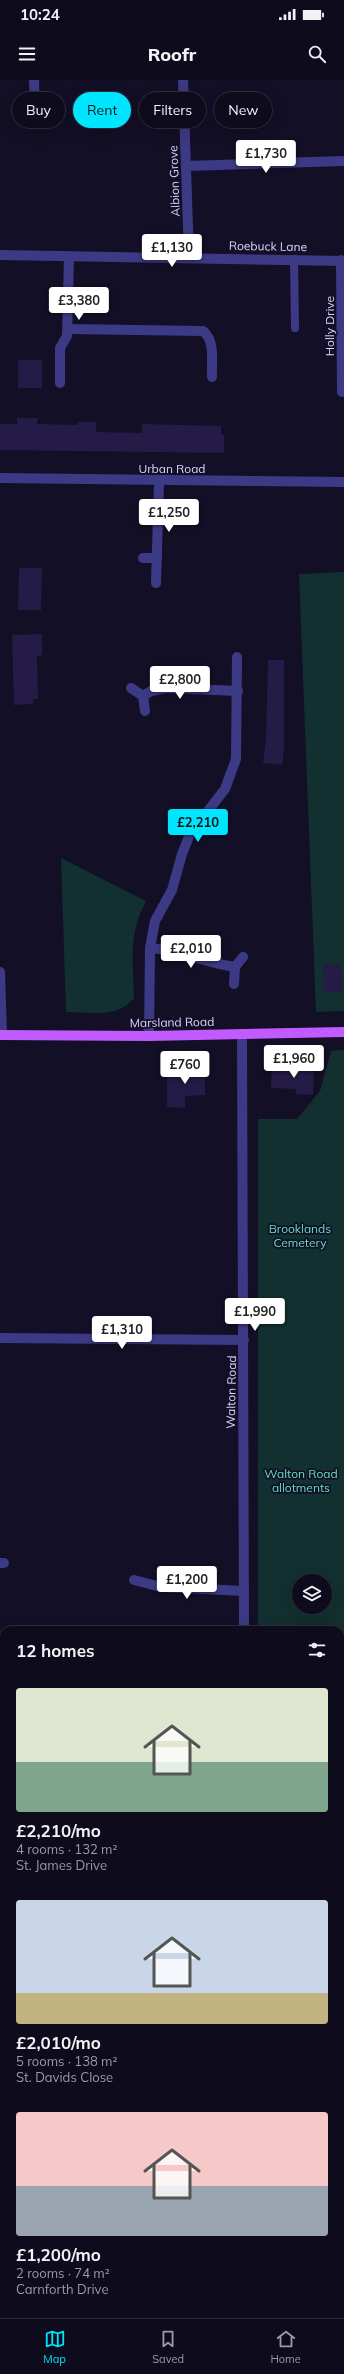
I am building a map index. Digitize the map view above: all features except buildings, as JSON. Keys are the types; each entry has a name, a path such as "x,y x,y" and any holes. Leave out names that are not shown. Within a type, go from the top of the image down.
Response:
{"main road":[{"name":"Marsland Road","path":"1,1035 149,1036 344,1032"}],"street":[{"path":"34,80 34,92"},
{"name":"Albion Grove","path":"183,80 189,257"},
{"path":"187,166 344,161"},
{"name":"Roebuck Lane","path":"0,255 343,260"},
{"path":"60,383 60,348 67,336 68,329 69,256"},
{"name":"Holly Drive","path":"342,392 343,260"},
{"path":"68,329 204,331 208,335 211,344 212,377"},
{"name":"Urban Road","path":"0,478 159,482 344,482"},
{"path":"156,583 159,482"},
{"path":"143,558 157,558"},
{"path":"149,1036 150,948 155,921 172,890 182,854 190,834 225,789 232,774 238,743 237,657"},
{"path":"131,688 143,696"},
{"path":"143,696 151,690 168,688 238,691"},
{"path":"143,696 144,711"},
{"path":"150,948 169,949 206,962 235,967"},
{"path":"234,984 235,967 243,957"},
{"path":"0,972 1,1035"},
{"name":"Walton Road","path":"242,1034 244,1626"},
{"path":"0,1338 244,1340"},
{"path":"134,1580 167,1588 244,1591"}],"lane":[{"path":"294,260 295,328"}],"green space":[{"path":"344,572 344,1011 316,1012 299,574"},
{"path":"61,858 146,901 136,925 134,937 134,998 127,1005 112,1012 66,1012"},
{"path":"344,1050 344,1626 258,1626 258,1119 297,1119 320,1091 331,1051"}],"park label":[{"name":"Brooklands Cemetery","path":"300,1235"},
{"name":"Walton Road allotments","path":"301,1480"}]}
